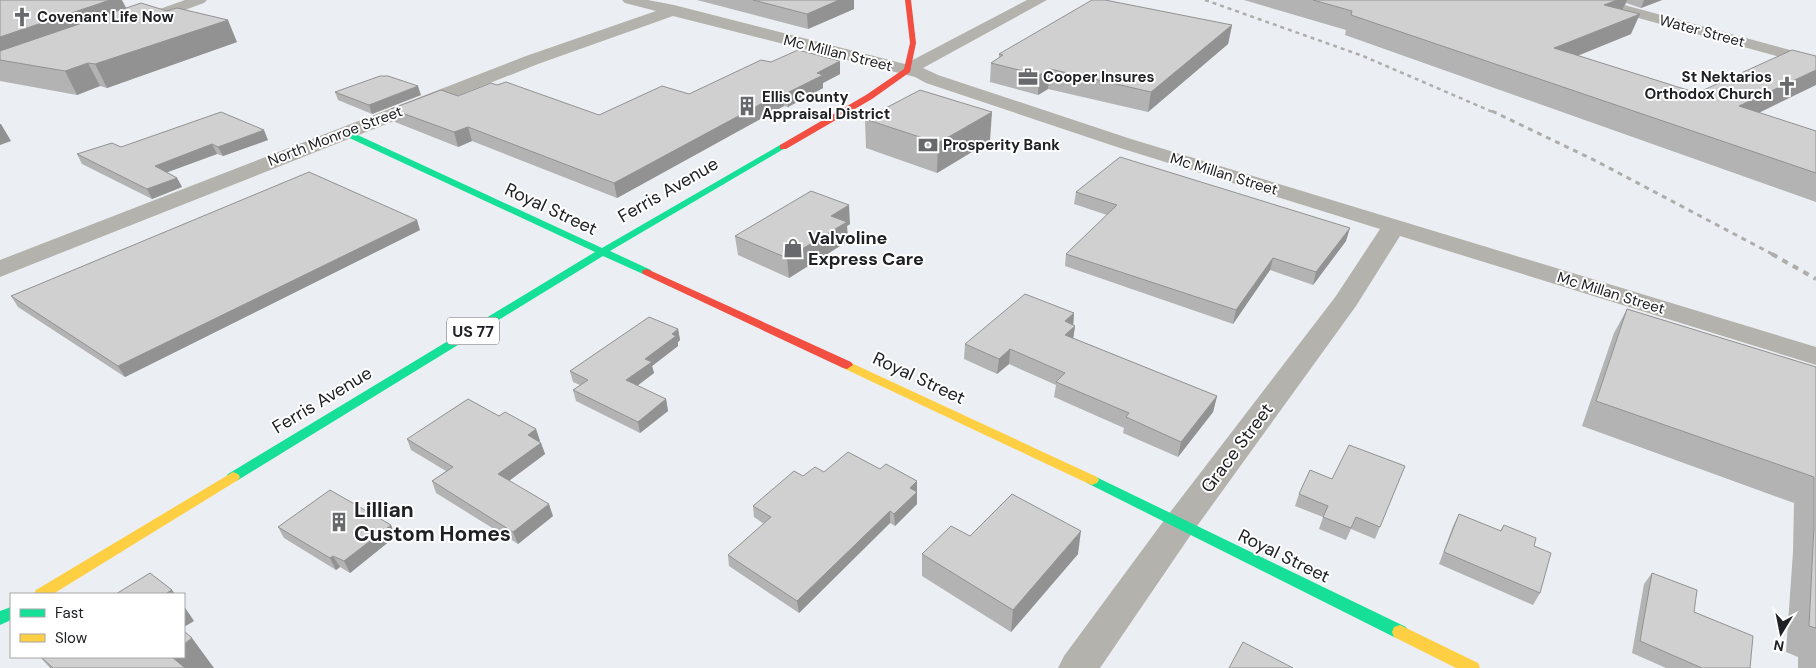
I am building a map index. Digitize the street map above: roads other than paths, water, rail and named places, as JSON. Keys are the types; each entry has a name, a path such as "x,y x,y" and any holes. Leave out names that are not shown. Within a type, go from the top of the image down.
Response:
{"main road":[{"path":"906,70 913,43 908,0"},
{"name":"Ferris Avenue","path":"43,593 602,252 869,96 906,70"},
{"name":"Royal Street","path":"346,133 994,432 1472,668"}],"street":[{"path":"116,30 199,0"},
{"name":"Mc Millan Street","path":"630,0 921,73 1124,143 1816,356"},
{"name":"North Monroe Street","path":"0,269 532,60 701,0"},
{"name":"Ferris Avenue","path":"906,70 1039,0"},
{"name":"Water Street","path":"1589,0 1816,62"},
{"name":"Grace Street","path":"1078,668 1180,524 1348,300 1394,227"}],"railway":[{"path":"1205,0 1363,56 1495,113"},
{"path":"1492,111 1594,160 1774,255"},
{"path":"1772,254 1816,279"}],"place":[{"name":"Covenant Life Now","path":"22,17"},
{"name":"Cooper Insures","path":"1028,77"},
{"name":"St Nektarios Orthodox Church","path":"1787,86"},
{"name":"Ellis County Appraisal District","path":"747,106"},
{"name":"Prosperity Bank","path":"928,145"},
{"name":"Valvoline Express Care","path":"793,248"},
{"name":"Lillian Custom Homes","path":"339,522"}]}
